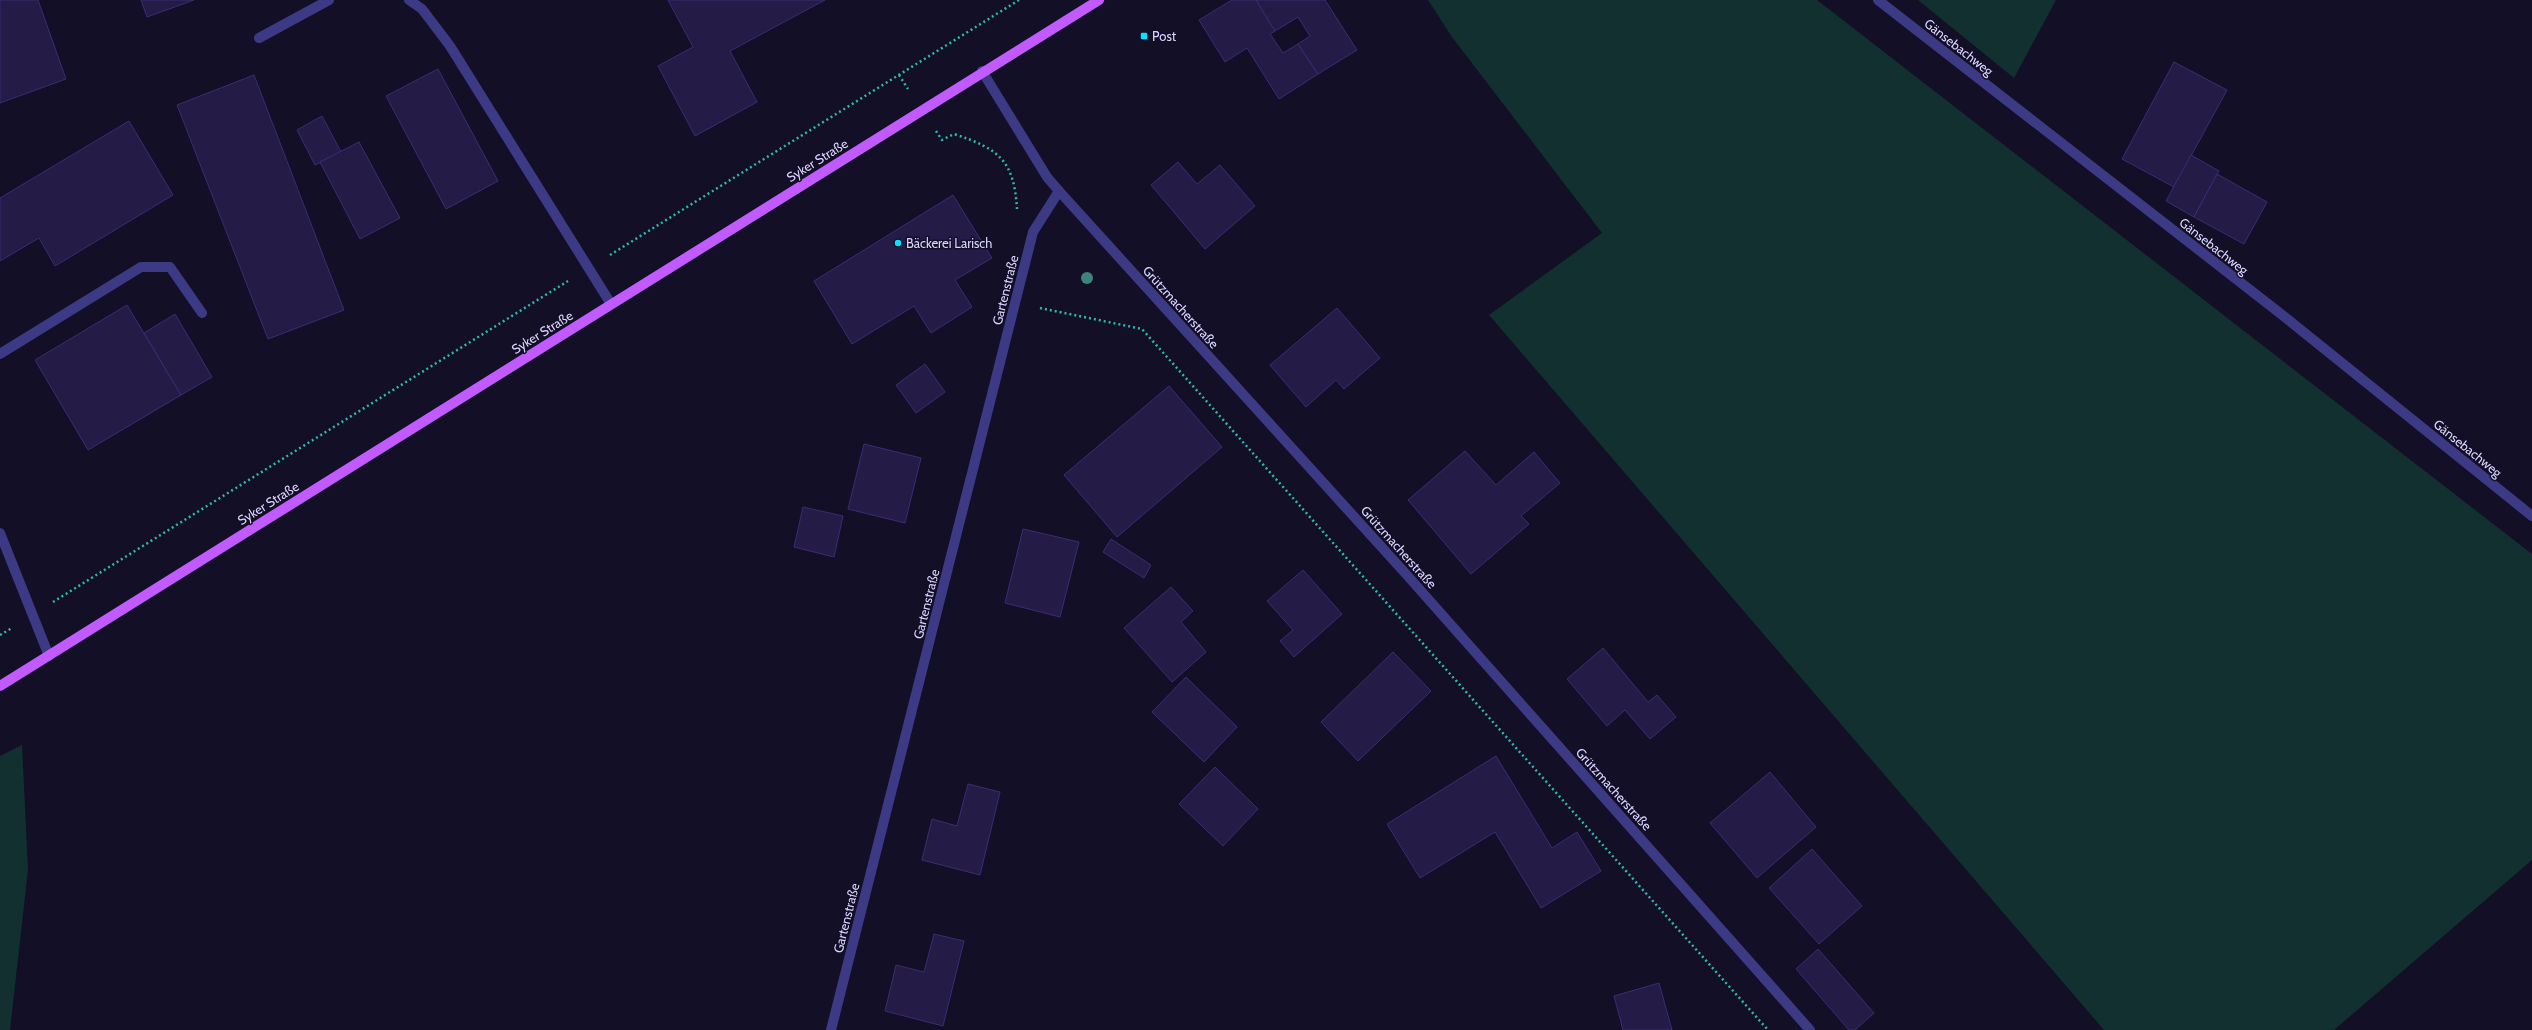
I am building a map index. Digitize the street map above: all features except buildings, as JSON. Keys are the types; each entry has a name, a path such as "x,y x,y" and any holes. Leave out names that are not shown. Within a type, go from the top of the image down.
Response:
{"main road":[{"name":"Syker Straße","path":"0,686 982,71 1099,0"}],"street":[{"path":"259,38 329,0"},
{"path":"410,0 422,9 450,46 610,304"},
{"name":"Gänsebachweg","path":"1878,0 2281,314 2532,516"},
{"name":"Grützmacherstraße","path":"982,71 1047,177 1059,191 1406,574 1810,1030"},
{"name":"Gartenstraße","path":"831,1030 1033,232 1059,191"},
{"path":"0,354 141,267 170,267 202,313"},
{"path":"0,533 49,656"}],"path":[{"path":"0,635 1018,0"},
{"path":"942,140 954,134 978,142 1003,158 1016,187 1018,217"},
{"path":"1016,302 1142,329 1768,1030"}],"green space":[{"path":"1428,0 1817,0 2532,554 2532,860 2334,1030 2104,1030 1489,315 1602,233 1452,37"},
{"path":"1918,0 2056,0 2014,78"},
{"path":"22,745 28,870 10,1030 0,1030 0,756"}],"place":[{"name":"Post","path":"1144,36"},
{"name":"Bäckerei Larisch","path":"898,243"}]}
